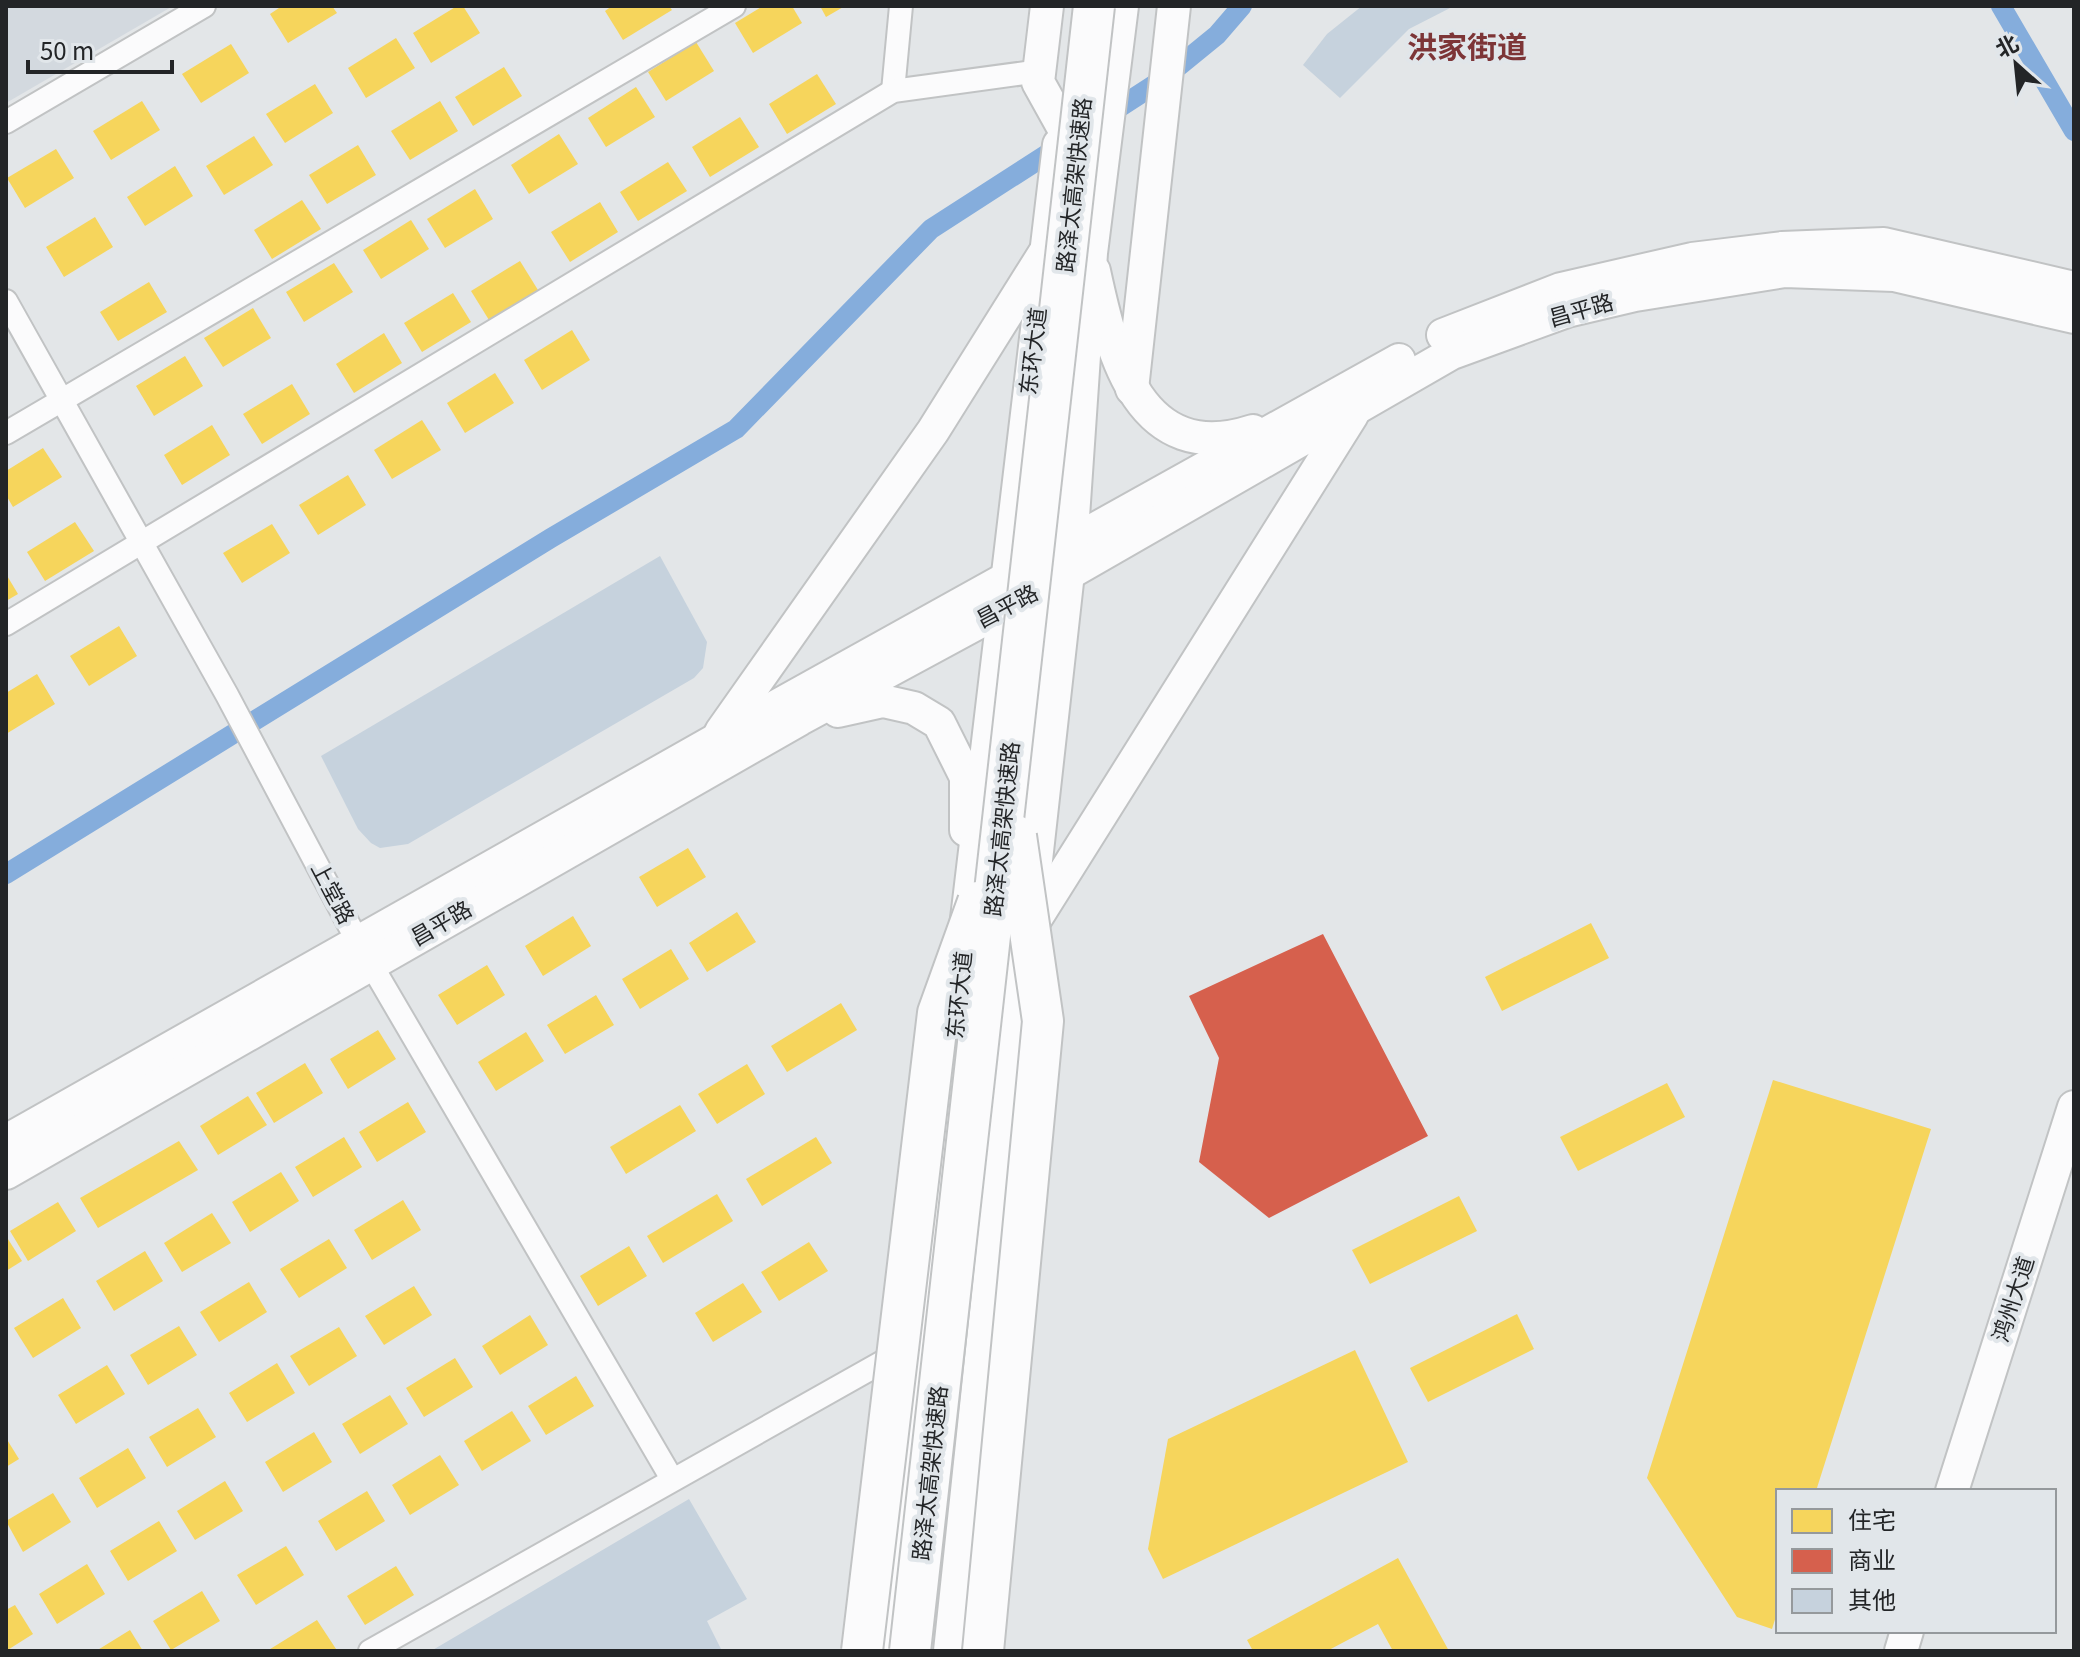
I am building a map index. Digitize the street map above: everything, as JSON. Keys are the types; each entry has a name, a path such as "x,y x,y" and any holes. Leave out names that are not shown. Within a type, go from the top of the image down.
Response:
{"highway":[{"name":"路泽太高架快速路","path":"910,1651 1009,835 1100,11"},
{"name":"路泽太高架快速路","path":"928,1651 1009,835"},
{"path":"862,1651 938,1013 1009,835"},
{"path":"983,1651 1043,1021 1009,835"}],"main road":[{"path":"1047,6 1038,82 1063,127"},
{"path":"1132,389 1174,6"},
{"path":"951,1651 1068,560 1090,253 1100,11"},
{"name":"东环大道","path":"886,1651 1044,254 1063,127 1100,11"},
{"name":"昌平路","path":"1345,404 1443,335 1500,310 1561,289 1692,259 1782,248 1884,244 2074,288"},
{"path":"1090,253 1108,336 1137,399 1167,425 1207,440 1250,433 1345,404"},
{"path":"716,740 933,431 1044,254"},
{"name":"昌平路","path":"6,1173 716,740 1068,560 1345,404 1452,353 1567,311 1635,295 1785,271 1894,275 2074,317"},
{"path":"1028,931 1345,404"},
{"name":"昌平路","path":"6,1141 800,719 1005,593"},
{"path":"800,719 883,701 914,708 939,723 966,777 966,931"},
{"name":"鸿州大道","path":"1953,1489 2074,1107"}],"street":[{"path":"6,122 204,6"},
{"path":"6,433 734,6"},
{"path":"893,91 901,6"},
{"path":"6,624 893,91 1040,71"},
{"name":"上堂路","path":"6,301 227,695 364,952 672,1479"},
{"path":"370,1651 922,1340"}],"shaded area":[{"path":"6,6 173,6 6,103"}],"building: 住宅":[{"path":"282,6 332,6 337,13 288,43 270,14"},
{"path":"457,6 463,6 480,33 431,63 413,33"},
{"path":"612,6 669,6 672,10 623,40 605,11"},
{"path":"763,6 792,6 802,23 753,53 735,23"},
{"path":"820,6 845,6 826,17"},
{"path":"396,38 415,68 366,98 348,68"},
{"path":"696,42 714,71 666,101 648,72"},
{"path":"231,44 249,73 201,103 182,74"},
{"path":"504,67 522,96 473,126 455,97"},
{"path":"817,74 836,104 787,134 769,104"},
{"path":"315,84 333,113 285,143 266,114"},
{"path":"636,87 655,117 606,147 588,118"},
{"path":"142,101 160,130 111,160 93,131"},
{"path":"440,101 458,131 410,160 391,131"},
{"path":"740,117 759,147 710,177 692,147"},
{"path":"559,134 578,164 529,194 511,165"},
{"path":"254,136 273,165 224,195 206,166"},
{"path":"358,145 376,175 327,204 309,175"},
{"path":"56,149 74,178 25,208 7,178"},
{"path":"668,162 687,191 638,221 620,192"},
{"path":"175,166 193,196 145,226 127,197"},
{"path":"475,189 493,219 445,248 427,219"},
{"path":"302,200 321,229 272,259 254,230"},
{"path":"600,202 618,232 570,262 551,232"},
{"path":"95,217 113,247 64,277 46,247"},
{"path":"411,220 429,249 381,279 363,250"},
{"path":"520,261 538,290 489,320 471,291"},
{"path":"334,263 353,292 304,322 286,292"},
{"path":"149,282 167,312 118,341 100,312"},
{"path":"453,293 471,322 422,352 404,323"},
{"path":"253,308 271,338 223,367 204,338"},
{"path":"572,330 590,360 542,390 524,360"},
{"path":"384,333 402,363 354,393 336,364"},
{"path":"185,356 203,386 154,416 136,386"},
{"path":"495,373 514,403 465,433 447,403"},
{"path":"292,384 310,414 262,444 243,414"},
{"path":"422,420 441,450 392,479 374,450"},
{"path":"212,425 230,455 182,485 164,455"},
{"path":"43,448 62,477 13,507 6,495 6,471"},
{"path":"348,475 366,505 318,535 299,505"},
{"path":"75,522 94,551 45,581 27,552"},
{"path":"272,524 290,553 242,583 223,553"},
{"path":"6,574 18,594 6,601"},
{"path":"119,626 137,656 89,686 70,656"},
{"path":"37,674 55,704 6,734 6,693"},
{"path":"688,848 706,877 657,907 639,877"},
{"path":"737,912 756,942 707,972 689,943"},
{"path":"573,916 591,946 543,976 525,946"},
{"path":"1591,923 1609,958 1502,1011 1485,977"},
{"path":"671,949 689,979 640,1009 622,979"},
{"path":"487,965 505,995 457,1025 438,995"},
{"path":"596,995 614,1025 565,1054 547,1025"},
{"path":"841,1003 857,1030 787,1072 771,1046"},
{"path":"378,1030 396,1059 348,1089 330,1059"},
{"path":"526,1032 544,1061 496,1091 478,1062"},
{"path":"305,1063 323,1093 274,1123 256,1093"},
{"path":"747,1064 765,1094 717,1124 698,1094"},
{"path":"1773,1080 1931,1129 1817,1489 1776,1489 1776,1616 1772,1629 1737,1617 1647,1478"},
{"path":"1667,1083 1685,1117 1578,1171 1560,1137"},
{"path":"248,1096 267,1125 218,1155 200,1126"},
{"path":"408,1102 426,1132 377,1162 359,1132"},
{"path":"680,1105 696,1131 626,1174 610,1147"},
{"path":"344,1137 362,1167 313,1197 295,1167"},
{"path":"816,1137 832,1163 762,1206 746,1179"},
{"path":"179,1141 198,1170 98,1228 80,1198"},
{"path":"281,1172 299,1201 250,1232 232,1202"},
{"path":"717,1194 733,1221 663,1263 647,1236"},
{"path":"1459,1196 1477,1231 1370,1284 1352,1250"},
{"path":"403,1200 421,1230 372,1260 354,1230"},
{"path":"58,1202 76,1231 28,1261 10,1231"},
{"path":"212,1213 231,1243 182,1272 164,1243"},
{"path":"6,1236 22,1261 6,1271"},
{"path":"329,1239 347,1268 299,1298 280,1269"},
{"path":"809,1242 828,1271 779,1301 761,1272"},
{"path":"629,1246 647,1276 598,1306 580,1276"},
{"path":"145,1251 163,1281 114,1311 96,1281"},
{"path":"249,1282 267,1312 219,1342 200,1312"},
{"path":"743,1283 762,1312 713,1342 695,1313"},
{"path":"414,1286 432,1315 384,1345 365,1316"},
{"path":"63,1298 81,1328 33,1358 14,1328"},
{"path":"1517,1314 1534,1349 1428,1402 1410,1368"},
{"path":"530,1315 548,1345 500,1375 482,1346"},
{"path":"179,1326 197,1355 148,1385 130,1355"},
{"path":"339,1327 357,1356 309,1386 290,1356"},
{"path":"1355,1350 1408,1462 1163,1579 1148,1549 1168,1439"},
{"path":"455,1358 473,1387 424,1417 406,1388"},
{"path":"277,1363 295,1393 247,1422 229,1393"},
{"path":"107,1365 125,1394 76,1424 58,1395"},
{"path":"576,1376 594,1406 546,1435 528,1406"},
{"path":"390,1395 408,1424 360,1454 342,1424"},
{"path":"198,1408 216,1437 167,1467 149,1437"},
{"path":"512,1411 531,1441 482,1471 464,1441"},
{"path":"314,1432 332,1462 283,1492 265,1462"},
{"path":"6,1438 19,1459 6,1467"},
{"path":"128,1448 146,1478 97,1508 79,1478"},
{"path":"440,1455 459,1485 410,1515 392,1485"},
{"path":"225,1481 243,1511 195,1540 177,1511"},
{"path":"367,1491 385,1521 336,1551 318,1521"},
{"path":"53,1493 71,1522 23,1552 6,1521"},
{"path":"159,1521 177,1551 128,1581 110,1551"},
{"path":"286,1546 304,1575 256,1605 237,1575"},
{"path":"1398,1558 1449,1651 1393,1651 1378,1624 1327,1651 1253,1651 1247,1640"},
{"path":"87,1564 105,1594 57,1624 39,1594"},
{"path":"396,1566 414,1595 365,1625 347,1596"},
{"path":"202,1591 220,1621 171,1650 153,1621"},
{"path":"15,1605 33,1634 6,1651 6,1610"},
{"path":"317,1620 336,1649 267,1651"},
{"path":"130,1630 143,1651 96,1651"}],"building: 商业":[{"path":"1323,934 1428,1136 1269,1218 1199,1162 1219,1058 1189,996"}],"building: 其他":[{"path":"1362,6 1454,6 1409,29 1340,98 1303,65 1327,34"},
{"path":"660,556 707,642 703,668 694,678 408,844 380,848 371,843 358,829 321,756"},
{"path":"689,1499 747,1599 707,1621 722,1651 431,1651"}],"waterway":[{"path":"1179,66 1217,35 1242,6"},
{"path":"2001,6 2074,131"},
{"path":"1103,118 1157,83"},
{"path":"6,874 551,538 736,429 931,229 1063,144"}],"district":[{"name":"洪家街道","path":"1467,48"}]}
